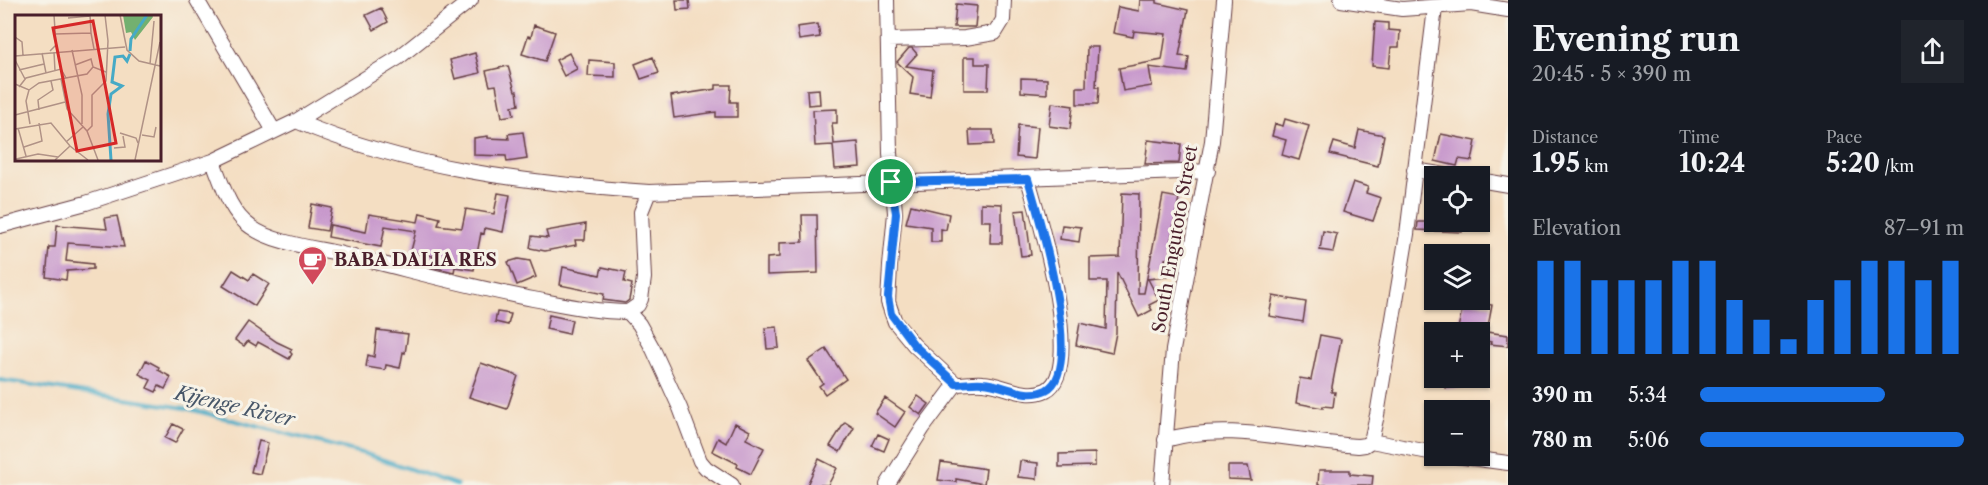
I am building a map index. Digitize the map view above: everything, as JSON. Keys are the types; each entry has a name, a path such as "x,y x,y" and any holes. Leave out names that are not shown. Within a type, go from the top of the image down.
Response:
{"street":[{"path":"197,0 274,131"},
{"path":"0,226 86,203 213,161 297,121 398,58 471,0"},
{"path":"887,0 891,182 896,213 888,297 891,314 914,345 956,384 984,383 1029,394 1045,391 1054,384 1060,372 1061,322 1048,250 1028,179"},
{"path":"888,40 965,38 995,33 1003,20 1004,0"},
{"name":"South Engutoto Street","path":"1162,485 1173,350 1208,171 1224,0"},
{"path":"1341,0 1402,9 1471,4 1508,10"},
{"path":"1165,440 1203,432 1227,432 1358,446 1371,441 1407,234 1435,8"},
{"path":"297,121 336,138 483,175 576,187 649,192 1208,171"},
{"path":"213,161 222,185 240,218 252,229 267,235 461,284 587,310 628,312 641,300 644,278 641,212 649,192"},
{"path":"1414,170 1424,172"},
{"path":"1490,182 1508,184"},
{"path":"628,312 639,324 653,349 680,408 700,461 706,468 732,485"},
{"path":"887,485 923,428 956,384"},
{"path":"1371,441 1424,451"},
{"path":"1490,461 1508,463"}],"building":[{"path":"676,0 689,0 690,9 677,10"},
{"path":"1140,0 1157,0 1157,3 1188,10 1179,56 1189,57 1187,72 1149,67 1152,86 1123,91 1119,68 1162,60 1166,34 1134,31 1133,37 1113,33 1118,7 1139,11"},
{"path":"956,4 977,6 975,27 954,27"},
{"path":"381,8 388,22 374,30 366,15"},
{"path":"1375,22 1388,23 1388,30 1400,31 1399,47 1391,47 1389,68 1372,66"},
{"path":"818,24 820,37 799,40 797,27"},
{"path":"534,25 555,32 545,61 522,54 528,36 531,37"},
{"path":"1087,47 1098,47 1096,87 1099,87 1098,104 1077,104 1077,87 1086,87"},
{"path":"909,48 917,54 906,66 933,70 930,97 910,94 913,77 897,62"},
{"path":"475,53 480,73 455,79 450,60"},
{"path":"569,53 577,69 564,76 556,60"},
{"path":"653,57 659,73 641,79 635,64"},
{"path":"964,57 975,57 975,64 989,64 988,90 964,90"},
{"path":"589,60 615,62 615,77 588,76"},
{"path":"508,66 515,91 517,91 519,105 512,106 514,115 502,117 496,85 490,86 486,71"},
{"path":"1021,78 1047,79 1047,94 1021,92"},
{"path":"716,85 731,85 730,102 737,102 737,117 716,117 716,112 674,118 671,96 716,89"},
{"path":"819,89 820,104 808,105 807,90"},
{"path":"1052,103 1073,106 1070,129 1049,126"},
{"path":"837,109 837,123 832,123 834,144 858,142 860,167 835,169 833,145 815,146 813,110"},
{"path":"1285,119 1309,126 1299,160 1282,155 1286,140 1272,136 1275,124 1283,126"},
{"path":"1018,125 1038,127 1035,159 1016,157"},
{"path":"969,130 993,130 994,144 970,145"},
{"path":"1359,130 1384,135 1378,166 1330,154 1334,142 1355,148"},
{"path":"523,132 527,159 507,162 506,156 474,155 474,138 488,136 488,138 509,139 508,134"},
{"path":"1441,134 1476,141 1472,161 1459,159 1457,166 1435,161"},
{"path":"1148,140 1181,144 1179,163 1145,164"},
{"path":"1353,182 1368,187 1366,193 1381,198 1373,221 1343,212"},
{"path":"498,193 510,195 503,232 485,228 484,234 481,233 474,270 455,267 454,272 432,267 433,256 411,251 416,231 385,226 381,247 328,237 330,225 366,232 369,214 418,222 420,213 440,218 438,225 462,228 466,209 494,214"},
{"path":"1122,193 1139,194 1138,293 1144,293 1163,195 1179,198 1170,245 1174,245 1175,258 1165,259 1167,277 1148,279 1159,300 1149,305 1152,310 1139,317 1117,272 1116,333 1112,353 1076,345 1080,323 1106,329 1107,281 1090,281 1090,258 1120,257"},
{"path":"981,203 1002,204 1002,243 990,243 991,221 981,221"},
{"path":"312,204 332,208 327,231 308,228"},
{"path":"911,205 949,214 946,230 941,229 941,242 931,242 931,227 906,223"},
{"path":"1025,210 1031,255 1021,256 1015,211"},
{"path":"802,215 817,215 818,273 767,275 767,258 779,257 779,243 803,242"},
{"path":"117,216 124,247 68,243 66,261 93,264 93,269 67,271 66,280 46,277 49,247 55,247 57,225 107,229 105,218"},
{"path":"1418,222 1424,222 1424,230 1417,230"},
{"path":"586,224 585,240 575,240 576,245 545,251 530,248 532,236 548,238 546,231"},
{"path":"1062,225 1081,227 1079,242 1060,239"},
{"path":"1323,231 1337,234 1333,252 1320,250"},
{"path":"518,259 530,261 536,277 517,285 508,262"},
{"path":"563,267 600,275 602,267 626,272 624,282 632,284 629,300 625,303 603,300 604,294 560,285"},
{"path":"233,270 249,280 253,274 269,284 255,306 223,286"},
{"path":"1273,296 1306,302 1303,322 1269,316"},
{"path":"1490,305 1492,305 1489,322 1459,322 1462,310 1490,310"},
{"path":"497,312 511,314 508,325 495,322"},
{"path":"549,315 572,320 569,334 546,329"},
{"path":"248,322 277,342 292,349 289,359 258,342 256,346 248,341 244,346 235,340"},
{"path":"777,327 779,348 767,349 765,328"},
{"path":"377,330 408,334 400,368 386,365 385,370 366,367 368,355 374,357"},
{"path":"1490,332 1508,335 1508,346 1490,344"},
{"path":"1320,335 1341,339 1331,392 1335,392 1333,407 1323,406 1323,408 1296,403 1300,378 1311,380"},
{"path":"826,349 846,379 825,394 819,386 823,383 808,361"},
{"path":"146,360 171,377 165,389 159,386 156,392 147,388 151,380 139,374"},
{"path":"481,363 518,376 507,409 469,397"},
{"path":"918,396 929,404 921,415 910,407"},
{"path":"885,398 905,412 895,427 875,413"},
{"path":"845,422 854,428 840,452 830,446"},
{"path":"735,423 750,431 746,439 764,448 751,474 737,467 738,464 712,451 718,438 726,443"},
{"path":"173,424 183,429 175,443 165,438"},
{"path":"878,434 889,439 884,451 872,446"},
{"path":"259,441 268,443 260,474 251,472"},
{"path":"1095,453 1095,466 1059,467 1059,454"},
{"path":"819,459 837,468 828,485 807,485"},
{"path":"1020,461 1038,463 1037,479 1018,477"},
{"path":"941,462 986,469 984,484 956,479 956,482 938,480"},
{"path":"1228,466 1248,466 1251,480 1228,479"},
{"path":"1319,470 1350,470 1350,474 1373,476 1372,485 1318,485"}],"waterway":[{"name":"Kijenge River","path":"0,380 185,408 366,454 457,485"}],"place":[{"name":"BABA DALIA RES","path":"313,286"}],"route":[{"path":"1028,179 1048,250 1061,322 1060,372 1054,384 1045,391 1029,394 984,383 956,384 914,345 895,322 888,297 896,213 891,182 1028,179"}]}
